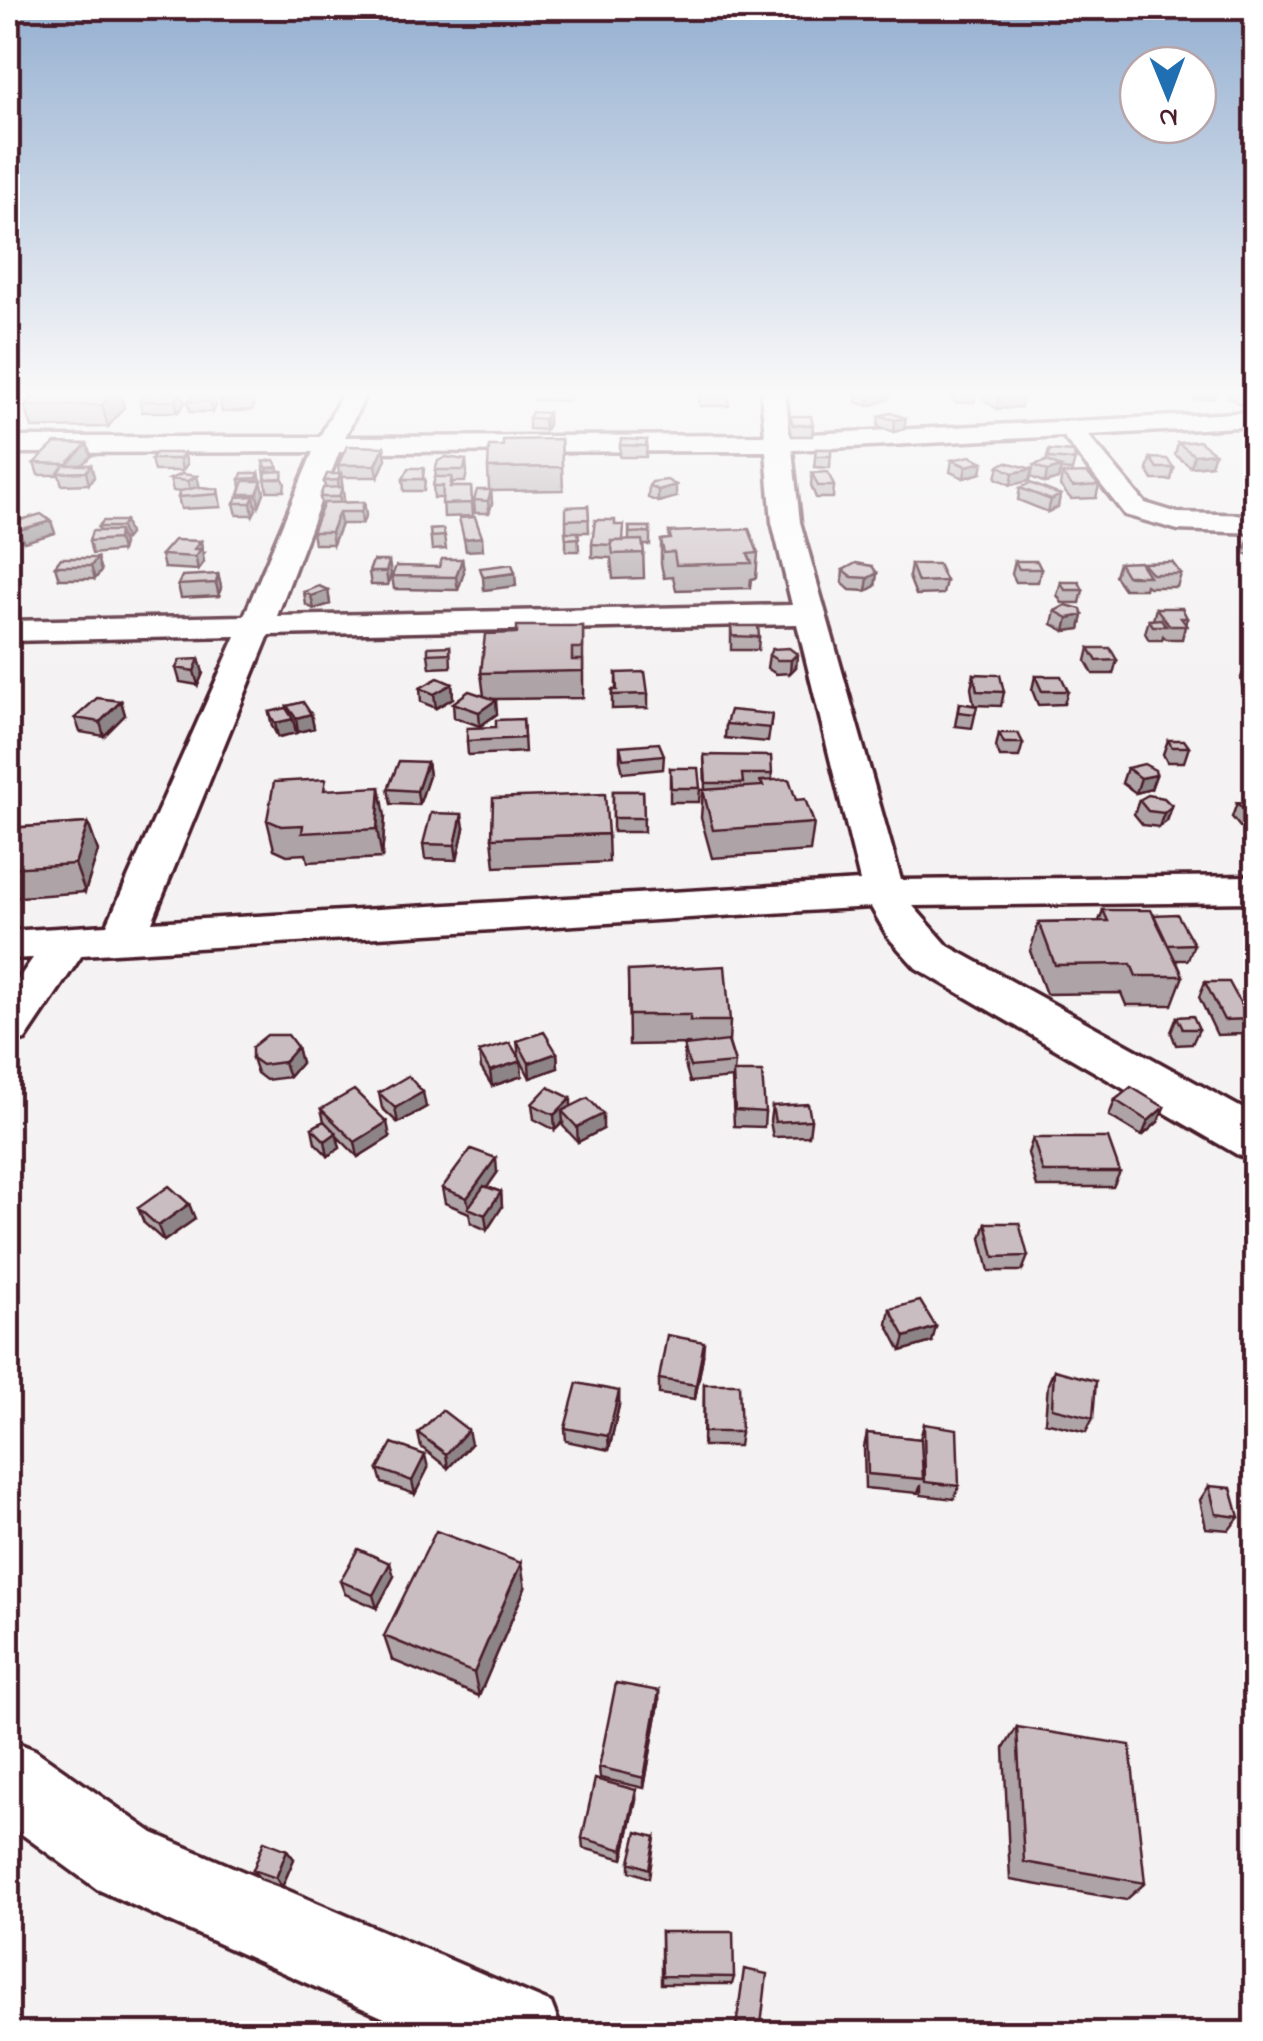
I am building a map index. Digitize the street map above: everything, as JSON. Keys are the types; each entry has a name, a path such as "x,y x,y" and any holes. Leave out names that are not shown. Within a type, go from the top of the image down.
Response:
{"street":[{"path":"124,939 315,487"},
{"path":"782,487 808,614 884,892 904,927 932,958 1256,1141"},
{"path":"1117,487 1135,509 1148,516 1256,524"},
{"path":"8,632 808,614"},
{"path":"8,944 884,892 1256,889"},
{"path":"8,1028 68,942"},
{"path":"8,1777 125,1861 520,2034"}],"building":[{"path":"201,487 218,489 218,494 178,497 180,491"},
{"path":"242,487 260,487 257,494 239,494"},
{"path":"342,487 339,497 320,497 323,488"},
{"path":"443,487 471,487 472,503 442,504"},
{"path":"1041,487 1060,495 1051,500 1020,488"},
{"path":"477,490 491,490 488,501 474,500"},
{"path":"254,496 251,503 234,503 237,497"},
{"path":"364,502 361,512 339,512 331,532 312,532 324,503"},
{"path":"588,506 589,519 566,520 566,507"},
{"path":"41,514 51,521 19,530 10,523"},
{"path":"475,517 482,537 464,539 459,518"},
{"path":"595,520 615,520 615,525 624,525 623,541 592,544"},
{"path":"103,521 125,521 121,527 98,527"},
{"path":"629,527 650,527 650,532 630,533"},
{"path":"443,529 445,536 431,537 430,530"},
{"path":"749,529 758,553 748,554 752,563 676,565 674,552 664,553 661,540 671,539 669,532"},
{"path":"92,531 119,531 118,539 89,541"},
{"path":"565,532 578,532 579,538 566,539"},
{"path":"174,540 201,541 194,549 201,549 195,557 161,555"},
{"path":"642,540 644,553 613,554 611,541"},
{"path":"61,558 97,558 91,566 55,566"},
{"path":"442,559 462,559 456,577 392,576 396,566 439,567"},
{"path":"373,561 389,561 386,572 369,572"},
{"path":"1015,561 1037,561 1041,569 1019,569"},
{"path":"1140,562 1149,576 1127,576 1119,563"},
{"path":"1172,562 1181,574 1152,574 1143,563"},
{"path":"856,563 872,566 877,573 868,578 852,577 843,570"},
{"path":"512,564 515,573 483,577 480,568"},
{"path":"911,564 938,564 946,581 918,582"},
{"path":"218,574 216,583 178,585 182,576"},
{"path":"1061,582 1079,582 1083,590 1065,590"},
{"path":"319,586 328,590 311,596 304,592"},
{"path":"1066,605 1081,609 1083,615 1068,618 1055,611"},
{"path":"1156,608 1182,608 1187,618 1181,618 1187,626 1170,626"},
{"path":"1161,619 1166,626 1153,626 1149,620"},
{"path":"517,626 583,626 583,648 572,648 572,660 583,660 583,671 481,673 485,634 517,633"},
{"path":"731,626 758,626 759,637 732,636"},
{"path":"450,646 450,653 428,654 428,647"},
{"path":"789,648 797,654 791,660 777,660 769,655 772,649"},
{"path":"1089,648 1110,648 1117,660 1097,661"},
{"path":"199,659 194,671 176,668 180,660"},
{"path":"1246,664 1256,665 1256,680 1249,679"},
{"path":"645,672 648,694 612,695 612,690 617,690 616,673"},
{"path":"974,674 1000,675 1004,692 977,691"},
{"path":"1035,676 1061,676 1068,691 1042,691"},
{"path":"438,678 452,684 434,694 420,688"},
{"path":"469,691 496,700 479,712 453,703"},
{"path":"97,698 121,701 100,722 75,718"},
{"path":"303,702 311,714 296,718 287,706"},
{"path":"959,703 977,706 975,714 958,712"},
{"path":"286,708 293,719 275,723 269,712"},
{"path":"730,710 772,714 770,728 726,724"},
{"path":"523,719 524,738 467,741 467,728 496,727 496,720"},
{"path":"999,733 1018,733 1023,743 1004,743"},
{"path":"1168,740 1184,740 1189,747 1172,747"},
{"path":"659,743 664,755 623,759 620,746"},
{"path":"704,755 771,756 772,774 742,774 743,783 706,783"},
{"path":"399,761 427,762 417,791 388,789"},
{"path":"1144,764 1155,770 1156,775 1141,778 1127,768"},
{"path":"670,768 698,768 700,788 671,788"},
{"path":"326,779 324,790 380,787 377,829 302,833 303,825 281,826 267,820 274,782"},
{"path":"789,779 796,800 805,799 814,823 713,830 703,790 763,786 760,781"},
{"path":"613,791 643,791 644,818 613,818"},
{"path":"605,794 608,834 492,838 493,798"},
{"path":"1148,795 1164,798 1172,806 1164,813 1148,811 1139,800"},
{"path":"1252,801 1256,811 1246,812 1237,803"},
{"path":"431,813 462,814 455,845 423,844"},
{"path":"88,823 75,864 8,868 8,828"},
{"path":"1103,910 1151,910 1183,976 1136,976 1131,964 1055,965 1039,922 1108,921"},
{"path":"1177,914 1194,944 1168,945 1154,915"},
{"path":"725,966 730,1021 690,1021 690,1015 629,1015 628,971"},
{"path":"1205,982 1229,982 1249,1019 1224,1020"},
{"path":"1193,1016 1199,1029 1183,1029 1177,1017"},
{"path":"544,1032 557,1053 529,1063 517,1041"},
{"path":"267,1035 288,1035 297,1047 284,1062 262,1065 252,1058 252,1047"},
{"path":"728,1041 735,1063 690,1067 684,1046"},
{"path":"510,1043 521,1061 490,1071 479,1052"},
{"path":"733,1072 762,1072 765,1112 735,1110"},
{"path":"408,1076 423,1092 395,1108 379,1093"},
{"path":"548,1087 571,1098 554,1115 532,1104"},
{"path":"1131,1087 1164,1107 1148,1121 1115,1100"},
{"path":"354,1090 387,1122 355,1142 321,1109"},
{"path":"588,1098 603,1114 577,1127 562,1111"},
{"path":"808,1104 811,1120 775,1122 772,1106"},
{"path":"324,1121 336,1133 325,1141 312,1128"},
{"path":"1033,1138 1108,1138 1120,1172 1043,1172"},
{"path":"471,1149 496,1158 467,1198 442,1188"},
{"path":"169,1186 189,1204 158,1226 138,1208"},
{"path":"484,1186 501,1192 485,1215 468,1208"},
{"path":"986,1223 1019,1223 1028,1256 994,1257"},
{"path":"920,1301 936,1327 905,1337 890,1309"},
{"path":"667,1335 704,1342 696,1385 659,1379"},
{"path":"1054,1370 1096,1381 1093,1418 1052,1408"},
{"path":"577,1383 619,1391 608,1436 565,1428"},
{"path":"704,1384 739,1384 741,1432 704,1432"},
{"path":"442,1410 468,1430 446,1454 418,1433"},
{"path":"924,1424 957,1429 959,1486 925,1482"},
{"path":"867,1433 921,1439 923,1479 868,1474"},
{"path":"392,1443 425,1455 412,1481 378,1469"},
{"path":"1209,1486 1231,1488 1239,1517 1216,1514"},
{"path":"436,1531 521,1563 474,1673 384,1636"},
{"path":"358,1549 390,1563 373,1595 340,1581"},
{"path":"616,1683 659,1691 644,1778 599,1767"},
{"path":"1017,1727 1130,1745 1145,1883 1024,1862"},
{"path":"595,1779 636,1790 623,1850 582,1838"},
{"path":"637,1832 655,1837 649,1869 630,1862"},
{"path":"264,1841 287,1850 276,1878 253,1870"},
{"path":"661,1932 733,1932 734,1977 662,1976"},
{"path":"744,1969 767,1974 760,2034 735,2034"}]}
